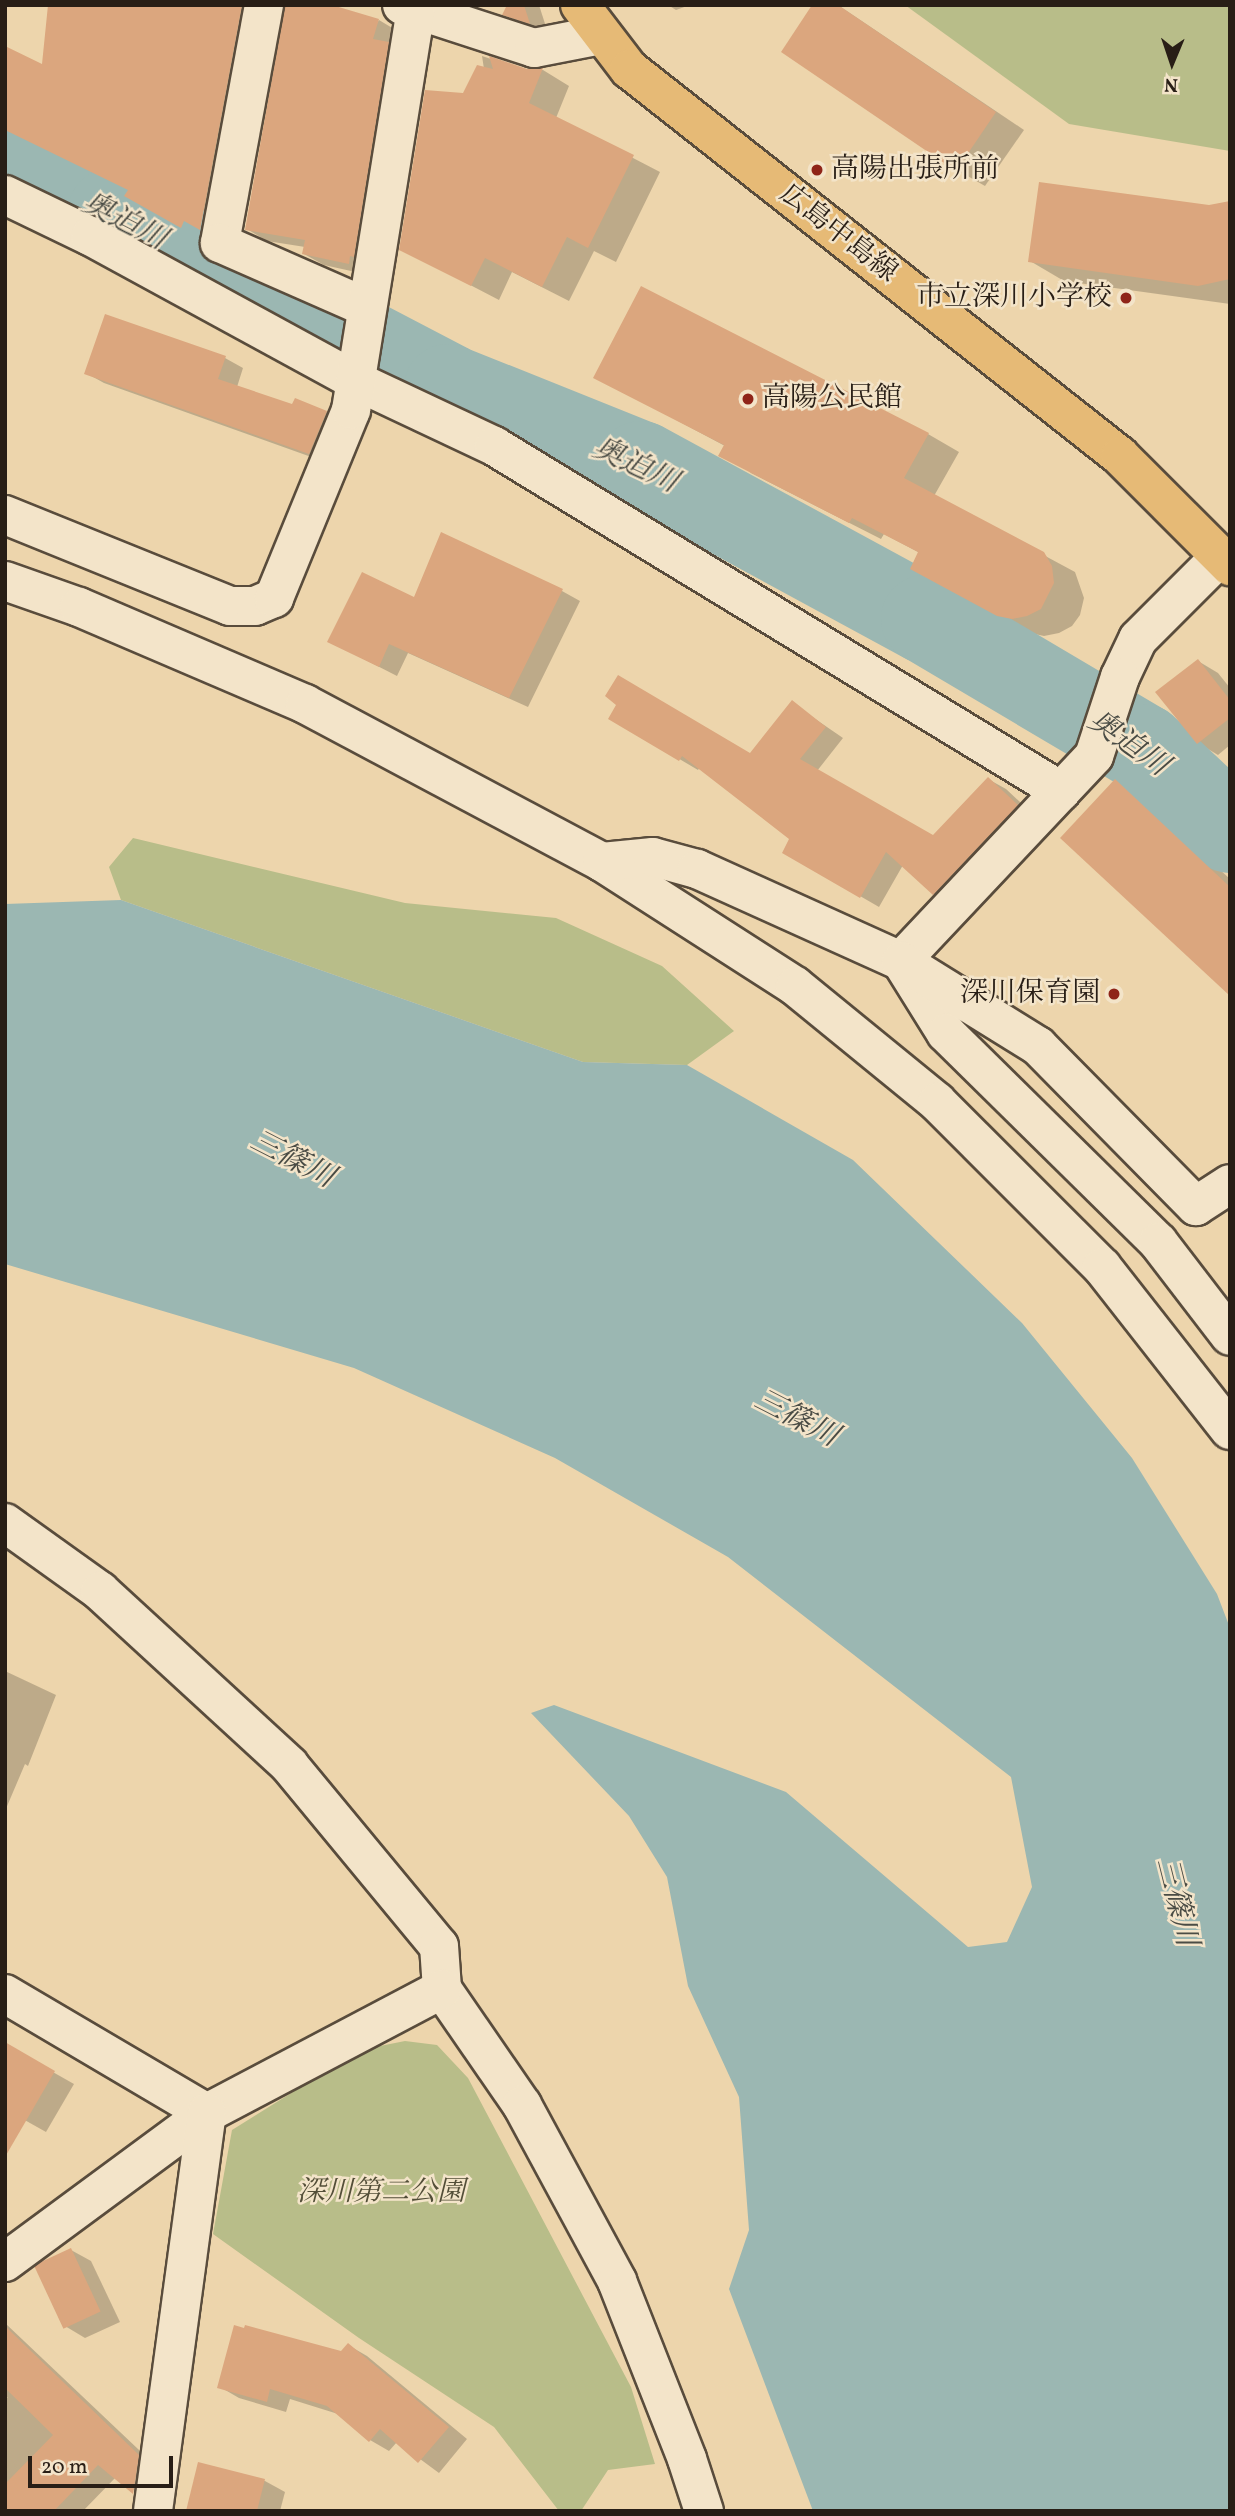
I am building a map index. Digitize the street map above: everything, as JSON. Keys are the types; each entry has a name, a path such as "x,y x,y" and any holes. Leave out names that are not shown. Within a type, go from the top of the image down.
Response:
{"main road":[{"name":"広島中島線","path":"590,20 629,69 1120,456 1226,561"}],"street":[{"path":"264,5 220,243 494,446 1061,791"},
{"path":"5,514 230,606 256,606 274,598 351,410 409,7 534,48 590,20"},
{"path":"5,195 90,236 361,345"},
{"path":"901,961 1094,756 1120,677 1138,639 1226,561"},
{"path":"5,581 79,607 305,704 602,862 795,986 937,1101 1102,1267 1230,1430"},
{"path":"602,862 653,857 697,869 901,961 1038,1046 1196,1206 1230,1184"},
{"path":"901,961 946,1033 1158,1242 1230,1336"},
{"path":"5,1523 100,1591 289,1765 439,1946 442,1989 522,2105 617,2281 687,2459 704,2511"},
{"path":"5,2262 207,2113 442,1989"},
{"path":"5,1994 207,2113"},
{"path":"153,2511 207,2113"}],"green space":[{"path":"905,5 1230,5 1230,151 1069,124"},
{"path":"133,838 405,903 556,918 662,966 734,1031 687,1065 583,1062 121,900 109,867"},
{"name":"深川第二公園","path":"405,2041 437,2045 468,2078 631,2387 655,2464 608,2470 581,2511 559,2511 494,2427 359,2338 213,2234 232,2130 360,2050"}],"water":[{"name":"三篠川","path":"121,900 583,1062 687,1065 853,1160 1022,1323 1132,1458 1217,1594 1230,1628 1230,2511 813,2511 729,2289 749,2230 739,2097 688,1986 667,1877 629,1816 531,1713 554,1705 786,1792 968,1947 1007,1942 1032,1887 1011,1777 728,1557 555,1458 354,1368 5,1264 5,904"}],"building":[{"path":"48,5 242,5 200,230 184,221 181,228 124,196 128,190 5,130 5,46 42,64"},
{"path":"285,5 332,5 379,19 373,39 389,42 354,257 350,256 349,264 302,254 305,240 245,230"},
{"path":"507,5 524,5 530,24 502,15"},
{"path":"812,5 838,5 996,112 956,171 781,52"},
{"path":"489,56 527,69 543,68 529,103 634,155 588,248 567,237 542,287 485,258 471,286 399,250 425,90 463,93 477,65 493,69"},
{"path":"1039,182 1209,205 1230,201 1230,279 1198,286 1028,262"},
{"name":"高陽公民館","path":"641,286 929,433 904,478 1044,552 1052,566 1054,583 1041,609 1012,619 997,616 910,569 918,552 852,518 849,523 718,456 724,445 593,378"},
{"path":"105,314 226,356 218,379 292,404 295,398 327,411 309,454 84,374"},
{"path":"441,532 563,589 509,698 389,644 379,667 327,642 362,572 414,597"},
{"path":"1198,659 1230,700 1230,718 1197,744 1155,692"},
{"path":"618,675 750,753 792,700 826,727 800,759 933,835 988,777 1018,805 933,895 886,852 860,898 782,853 789,839 682,756 679,761 608,719 616,705 605,696"},
{"path":"1115,779 1230,887 1230,996 1060,838"},
{"path":"5,2042 55,2071 5,2157"},
{"path":"71,2248 101,2311 63,2329 34,2265"},
{"path":"234,2325 244,2328 245,2325 341,2351 348,2343 449,2427 418,2463 380,2429 369,2442 327,2406 270,2389 267,2402 217,2388"},
{"path":"5,2326 139,2455 133,2494 98,2465 54,2511 5,2511 5,2484 53,2435 5,2388"},
{"path":"198,2462 265,2479 257,2511 186,2511"}],"waterway":[{"name":"奥迫川","path":"5,161 112,212 448,388 641,465 925,619 1143,748 1230,829"}],"place":[{"name":"高陽出張所前","path":"817,170"},
{"name":"市立深川小学校","path":"1126,298"},
{"name":"高陽公民館","path":"748,399"},
{"name":"深川保育園","path":"1114,994"}]}
